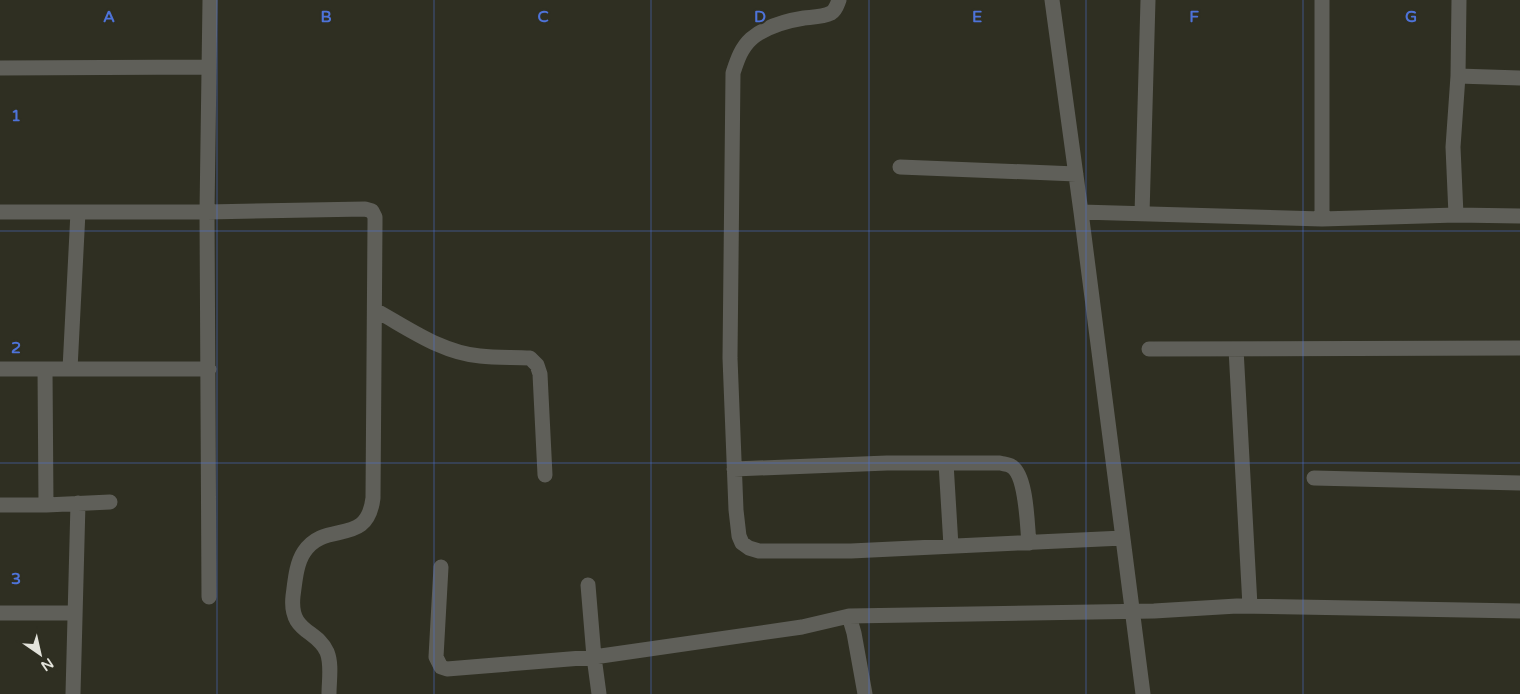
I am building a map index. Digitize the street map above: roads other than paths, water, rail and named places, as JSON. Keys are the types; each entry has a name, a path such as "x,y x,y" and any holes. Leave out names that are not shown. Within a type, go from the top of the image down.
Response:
{"street":[{"path":"209,597 207,212 210,0"},
{"path":"839,0 836,8 830,13 789,20 761,31 741,51 733,73 730,358 734,469 739,536 742,543 749,548 760,551 851,552 1123,538"},
{"path":"1052,0 1076,174 1094,212 1123,538 1143,694"},
{"path":"1142,214 1148,0"},
{"path":"1322,0 1322,219"},
{"path":"1456,215 1454,147 1458,76 1459,0"},
{"path":"0,68 209,67"},
{"path":"1458,76 1520,78"},
{"path":"900,167 1076,174"},
{"path":"0,212 207,212 365,209 372,211 376,223 372,510 365,522 356,529 325,536 314,542 305,551 300,562 293,599 296,620 304,630 322,644 327,652 329,661 329,694"},
{"path":"70,369 78,212"},
{"path":"1094,212 1322,219 1456,215 1520,216"},
{"path":"375,310 444,347 459,352 480,356 530,358 537,365 540,374 545,475"},
{"path":"1149,349 1520,348"},
{"path":"1236,349 1250,606"},
{"path":"0,369 209,369"},
{"path":"45,369 46,505"},
{"path":"734,469 887,463 1000,463 1011,465 1018,472 1022,483 1028,543"},
{"path":"946,463 950,546"},
{"path":"1314,478 1520,483"},
{"path":"0,505 110,502"},
{"path":"73,694 78,503"},
{"path":"441,567 436,657 441,667 447,669 594,657 802,627 849,616 1154,611 1250,606 1520,611"},
{"path":"588,585 599,694"},
{"path":"0,613 74,613"},
{"path":"849,616 865,694"}]}
